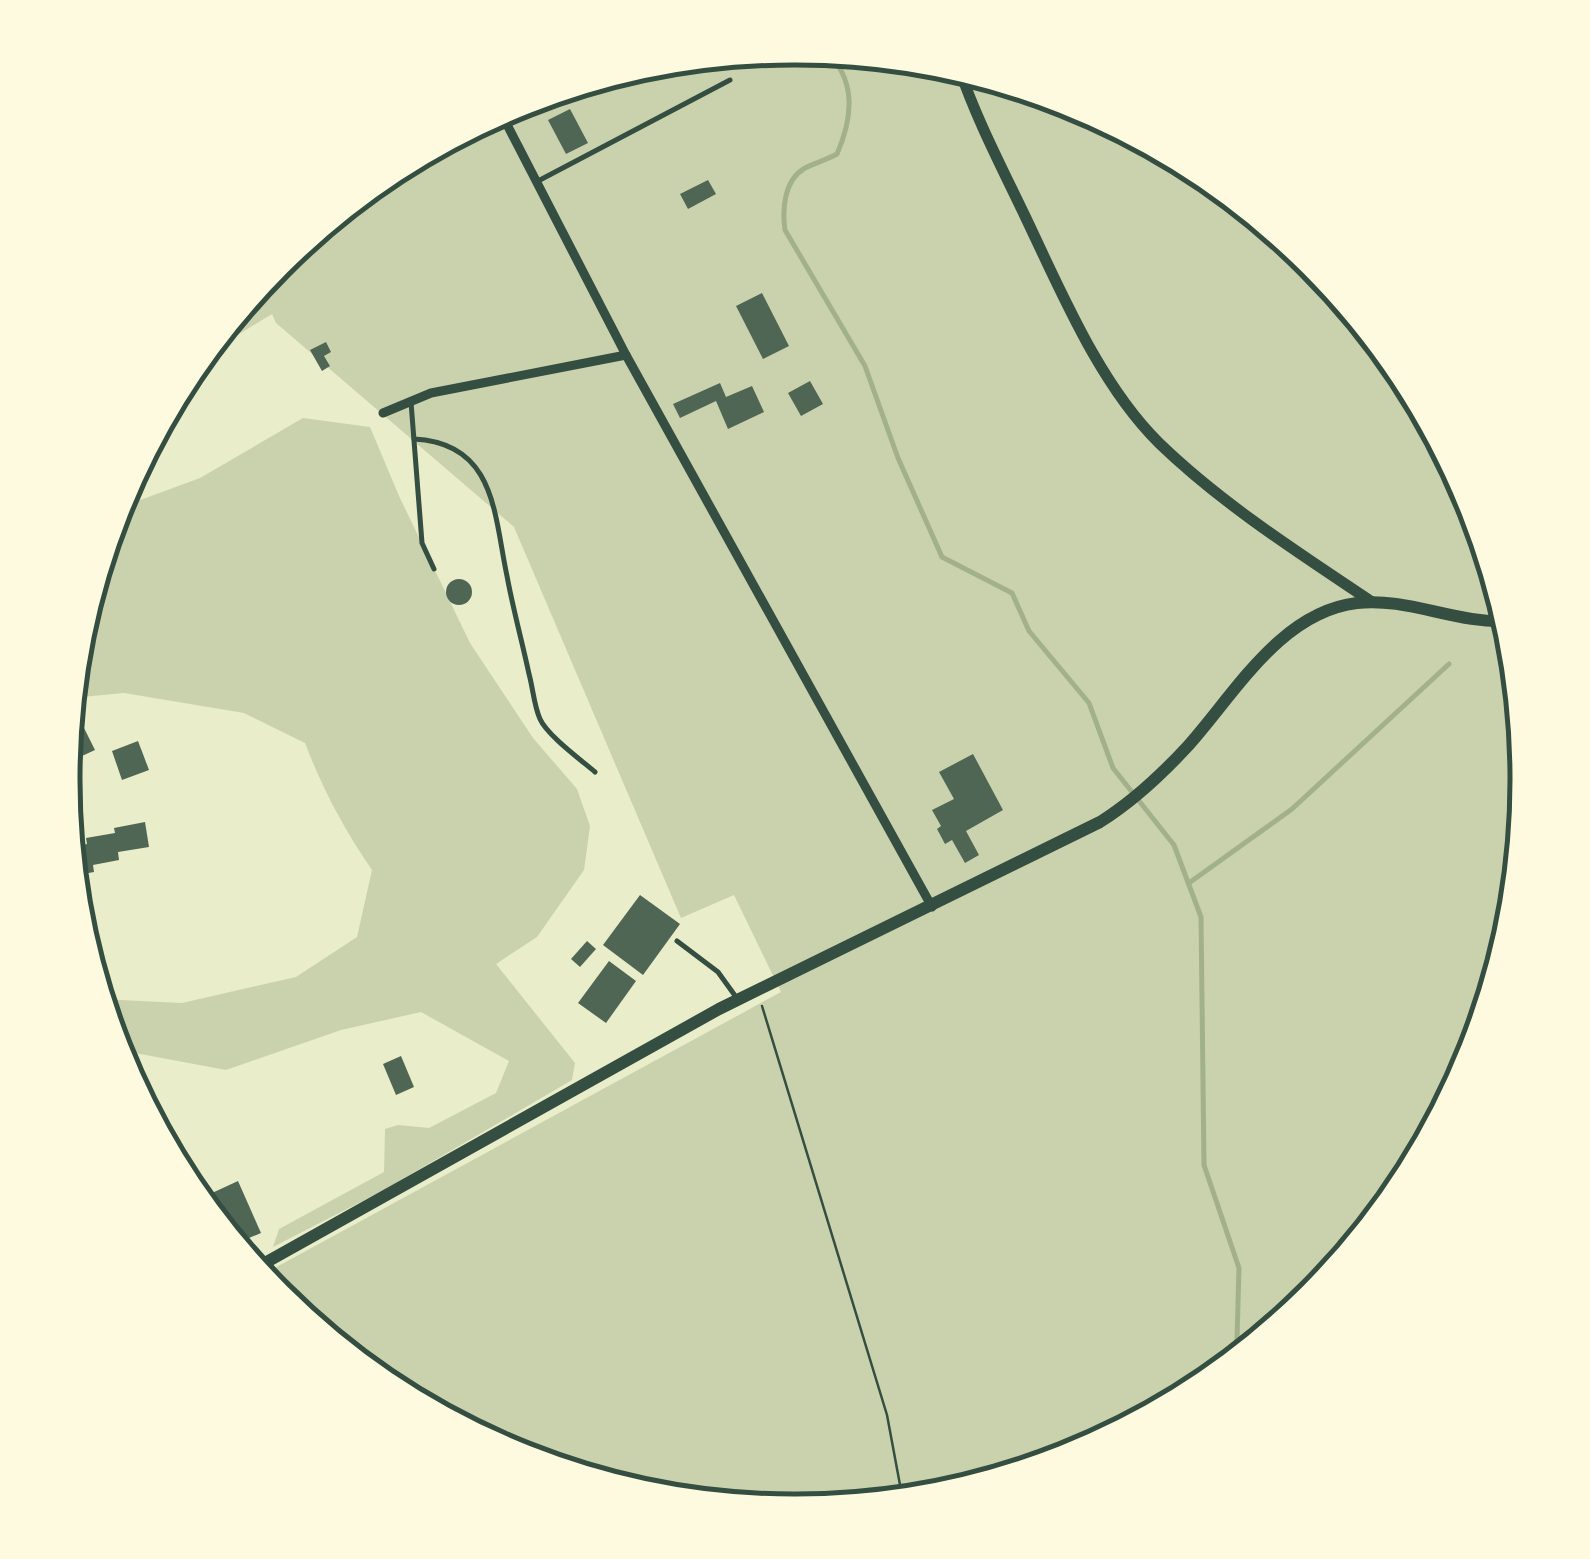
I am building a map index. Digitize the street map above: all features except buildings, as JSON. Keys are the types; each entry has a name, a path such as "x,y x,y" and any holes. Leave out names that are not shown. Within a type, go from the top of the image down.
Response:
{"main road":[{"path":"267,1261 738,1000 932,907 1115,812 1154,780 1263,660 1295,630 1330,609 1372,602 1491,621"}],"street":[{"path":"965,86 1052,272 1109,378 1156,440 1208,486 1372,602"},
{"path":"507,126 626,355 932,907"},
{"path":"383,413 431,393 626,355"}],"lane":[{"path":"537,182 730,80"},
{"path":"410,402 422,543 434,569"},
{"path":"414,439 436,441 456,450 486,483 497,513 506,574 540,722 595,772"},
{"path":"677,941 723,978 738,1000"}],"path":[{"path":"759,990 888,1415 900,1486"}],"green space":[{"path":"795,65 888,71 980,89 1025,103 1068,119 1152,161 1192,185 1266,242 1332,308 1362,345 1414,422 1436,463 1472,550 1485,595 1496,640 1508,733 1510,780 1503,873 1496,919 1472,1009 1436,1096 1414,1137 1332,1251 1266,1317 1230,1346 1192,1374 1111,1420 1068,1440 980,1470 888,1488 842,1492 795,1494 702,1488 610,1470 565,1456 522,1440 438,1398 398,1374 324,1317 274,1268 781,992 734,895 681,918 514,527 276,323 272,314 234,337 324,242 398,185 479,139 522,119 610,89 702,71 748,67"},
{"path":"303,418 370,427 470,643 533,738 577,789 590,826 584,870 537,937 496,964 575,1063 572,1080 382,1191 273,1247 279,1229 384,1172 385,1129 398,1125 429,1128 496,1093 509,1061 421,1012 341,1030 226,1070 135,1053 115,1000 182,1003 296,977 357,937 372,870 335,809 305,743 244,713 124,693 86,697 105,595 137,501 200,478"}],"waterway":[{"path":"838,67 847,86 849,113 837,154 805,168 793,180 784,204 785,230 865,366 898,458 942,557 1012,593 1029,631 1089,703 1113,768 1174,845 1201,917 1204,1165 1239,1268 1237,1340"},
{"path":"1189,883 1292,809 1449,664"}]}
